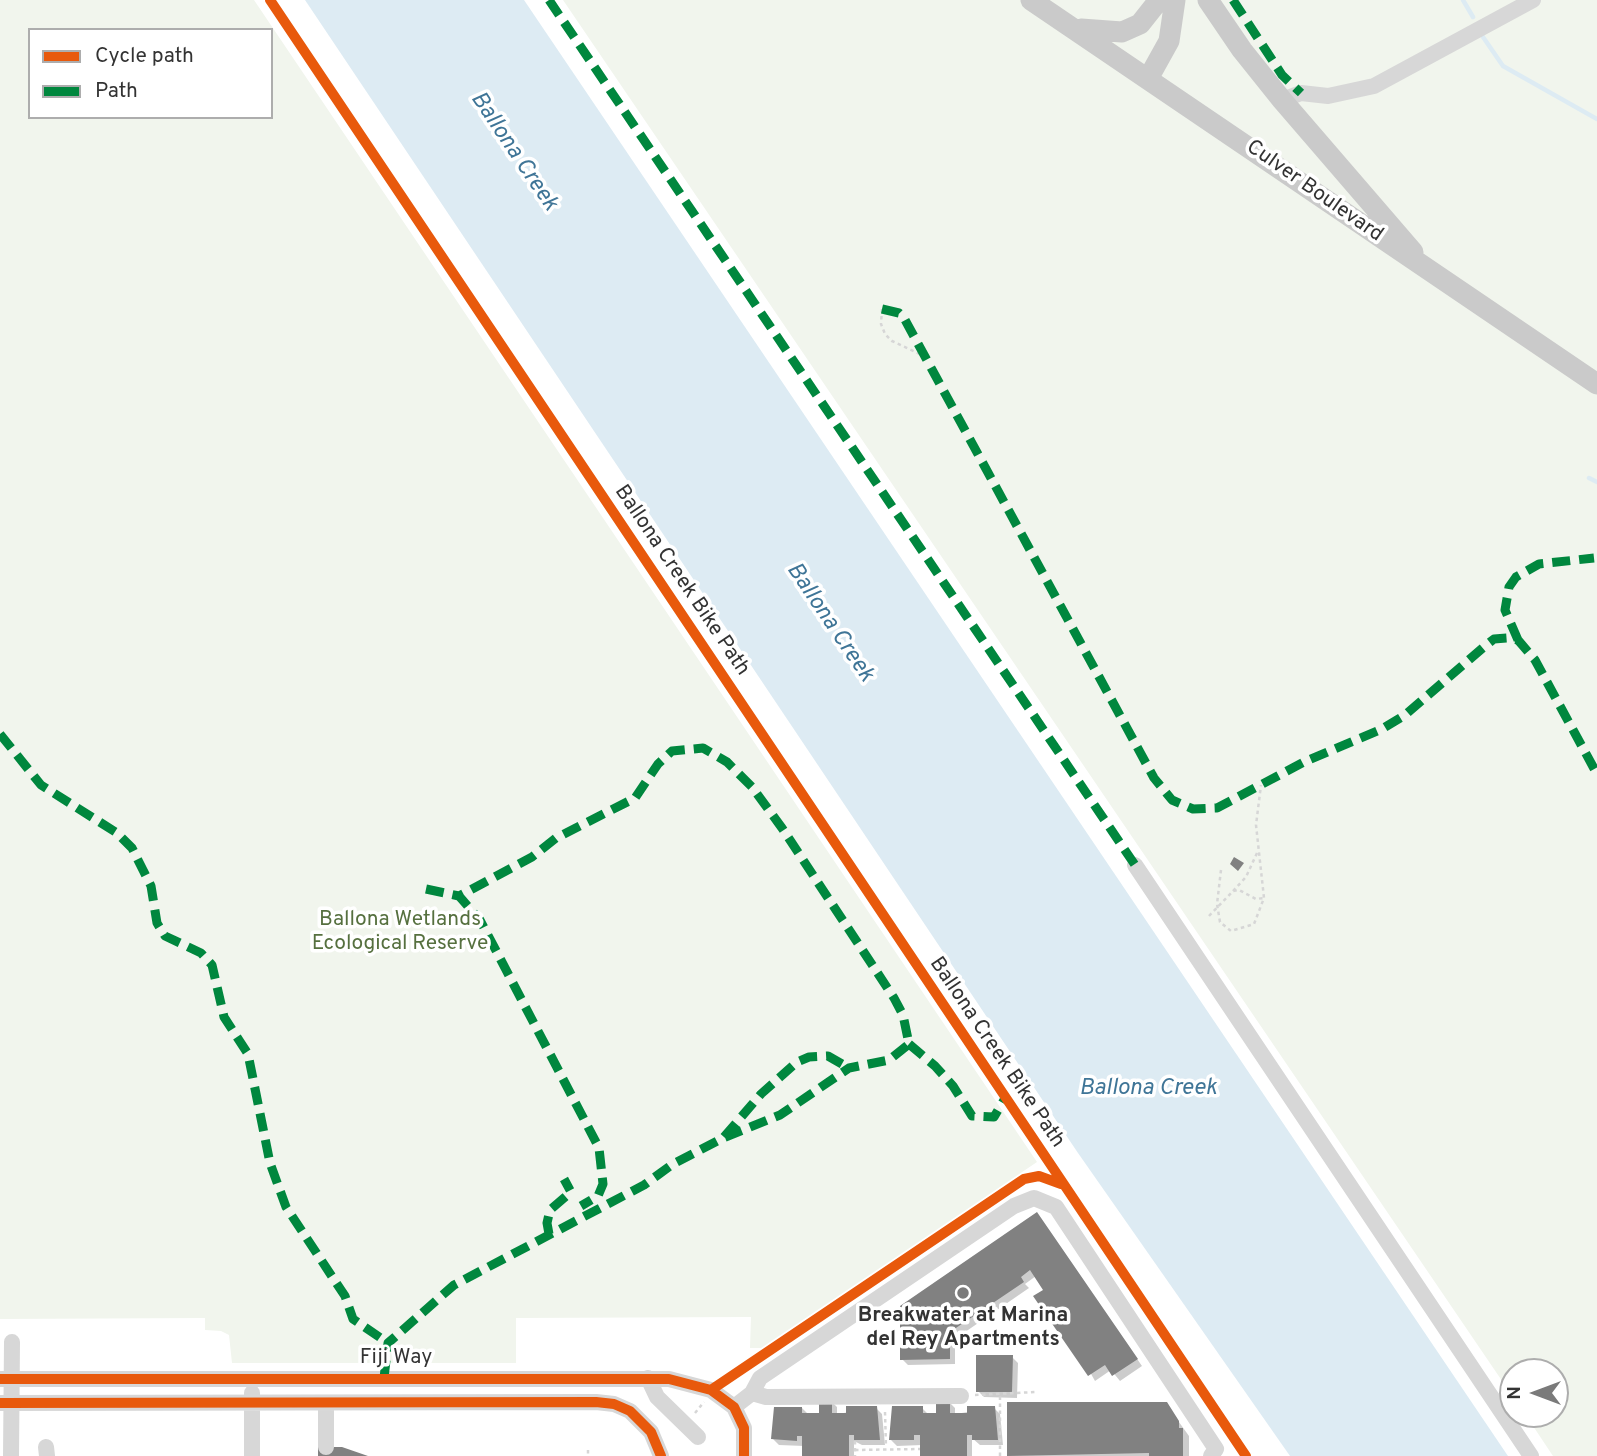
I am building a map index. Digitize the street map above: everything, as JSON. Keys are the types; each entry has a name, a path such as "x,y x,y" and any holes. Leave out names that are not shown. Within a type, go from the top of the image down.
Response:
{"main road":[{"name":"Culver Boulevard","path":"1031,0 1149,77 1597,384"},
{"path":"1075,28 1122,32 1140,24 1159,0"},
{"path":"1149,77 1169,41 1175,0"},
{"path":"1208,0 1242,50 1282,100 1389,222 1425,268"}],"street":[{"path":"1282,100 1301,93 1328,96 1374,86 1533,0"},
{"path":"1135,865 1531,1456"},
{"path":"744,1456 744,1428 734,1407 752,1393 760,1378 1027,1198 1039,1198 1056,1207 1217,1452"},
{"path":"11,1456 6,1379 12,1342"},
{"path":"383,1402 384,1378"},
{"path":"648,1378 657,1397 698,1437"},
{"name":"Fiji Way","path":"6,1379 648,1378 687,1382 711,1390 734,1407"},
{"path":"252,1380 253,1449"},
{"path":"752,1393 766,1397 961,1396"},
{"name":"Fiji Way","path":"6,1403 614,1404 640,1420 650,1432 661,1456"},
{"path":"326,1403 326,1447"}],"path":[{"path":"882,309 881,324 885,334 892,341 924,356"},
{"path":"1221,870 1217,909 1224,928 1231,931 1254,924 1260,915 1264,898 1256,825 1261,785"},
{"path":"1209,916 1246,877 1258,850"},
{"path":"1233,891 1239,890 1256,899 1264,898"},
{"path":"961,1396 1035,1392"},
{"path":"1000,1393 1000,1456"},
{"path":"885,1397 886,1447"},
{"path":"855,1441 855,1456"},
{"path":"855,1450 879,1450 886,1447 918,1449 917,1456"},
{"path":"588,1450 588,1456"}],"green space":[{"name":"Ballona Wetlands Ecological Reserve","path":"0,0 254,0 273,28 28,28 28,119 273,119 273,28 1037,1162 761,1348 750,1348 751,1317 516,1318 516,1363 232,1363 229,1335 221,1331 205,1330 205,1318 0,1319"},
{"path":"563,0 1597,0 1597,1456 1553,1456 1534,1428 1569,1428 1569,1358 1499,1358 1499,1376"}],"water":[{"name":"Ballona Creek","path":"305,0 524,0 1508,1456 1290,1456 1078,1153"}],"building":[{"path":"1234,857 1244,863 1238,871 1230,864"},
{"name":"Breakwater at Marina del Rey Apartments","path":"1037,1212 1138,1359 1112,1376 1105,1365 1088,1376 1033,1296 1043,1290 1030,1270 1021,1277 1024,1282 950,1332 950,1359 900,1360 900,1306"},
{"path":"976,1355 1013,1355 1012,1392 976,1392"},
{"name":"Breakwater at Marina del Rey Apartments","path":"819,1400 832,1400 832,1413 846,1413 846,1406 877,1406 880,1440 854,1440 854,1435 849,1435 849,1456 802,1456 802,1436 797,1436 797,1441 771,1439 774,1407 802,1407 802,1413 819,1413"},
{"name":"Breakwater at Marina del Rey Apartments","path":"936,1400 950,1400 950,1413 967,1413 967,1406 995,1406 998,1440 972,1440 972,1435 967,1435 967,1456 920,1456 920,1435 914,1435 914,1440 889,1440 892,1406 923,1406 923,1413 936,1413"},
{"name":"Breakwater at Marina del Rey Apartments","path":"1007,1402 1167,1402 1179,1421 1179,1428 1183,1428 1183,1456 1149,1456 1149,1453 1007,1456"},
{"path":"318,1447 342,1447 368,1456 318,1456"}],"waterway":[{"path":"1463,0 1473,17"},
{"path":"1483,37 1503,66 1597,119"},
{"path":"1589,478 1597,482"}],"marked path":[{"path":"549,0 1135,865"},
{"path":"1233,0 1282,75 1301,93"},
{"path":"882,309 899,313 904,318 1154,778 1172,800 1193,809 1217,808 1304,762 1382,729 1405,715 1494,639 1508,638 1518,640 1535,660 1597,774"},
{"path":"1518,640 1505,610 1509,587 1516,577 1539,564 1594,558"},
{"path":"0,734 41,785 117,833 132,848 151,886 157,923 165,936 201,953 212,965 224,1017 248,1054 270,1163 286,1207 345,1296 353,1319 388,1343"},
{"path":"384,1378 388,1343 454,1285 644,1185 673,1164 723,1138 780,1115 849,1068 889,1060 909,1044 903,1015 894,998 782,828 752,787 727,762 703,748 672,751 658,764 635,798 556,838 532,857 459,896 480,920 599,1148 603,1184 598,1196 581,1206"},
{"path":"426,889 459,896"},
{"path":"909,1044 953,1086 972,1116 994,1117 1004,1100"},
{"path":"724,1137 761,1094 797,1062 809,1057 828,1056 849,1068"},
{"path":"549,1234 547,1223 550,1210 571,1192 564,1179"}],"cycle path":[{"name":"Ballona Creek Bike Path","path":"270,0 1246,1456"},
{"path":"711,1390 1024,1179 1039,1176 1061,1184"},
{"path":"0,1379 669,1379 711,1390 734,1407 744,1428 744,1456"},
{"path":"0,1403 596,1402 614,1404 630,1411 651,1432 661,1456"}],"place":[{"name":"Breakwater at Marina del Rey Apartments","path":"963,1293"}]}
